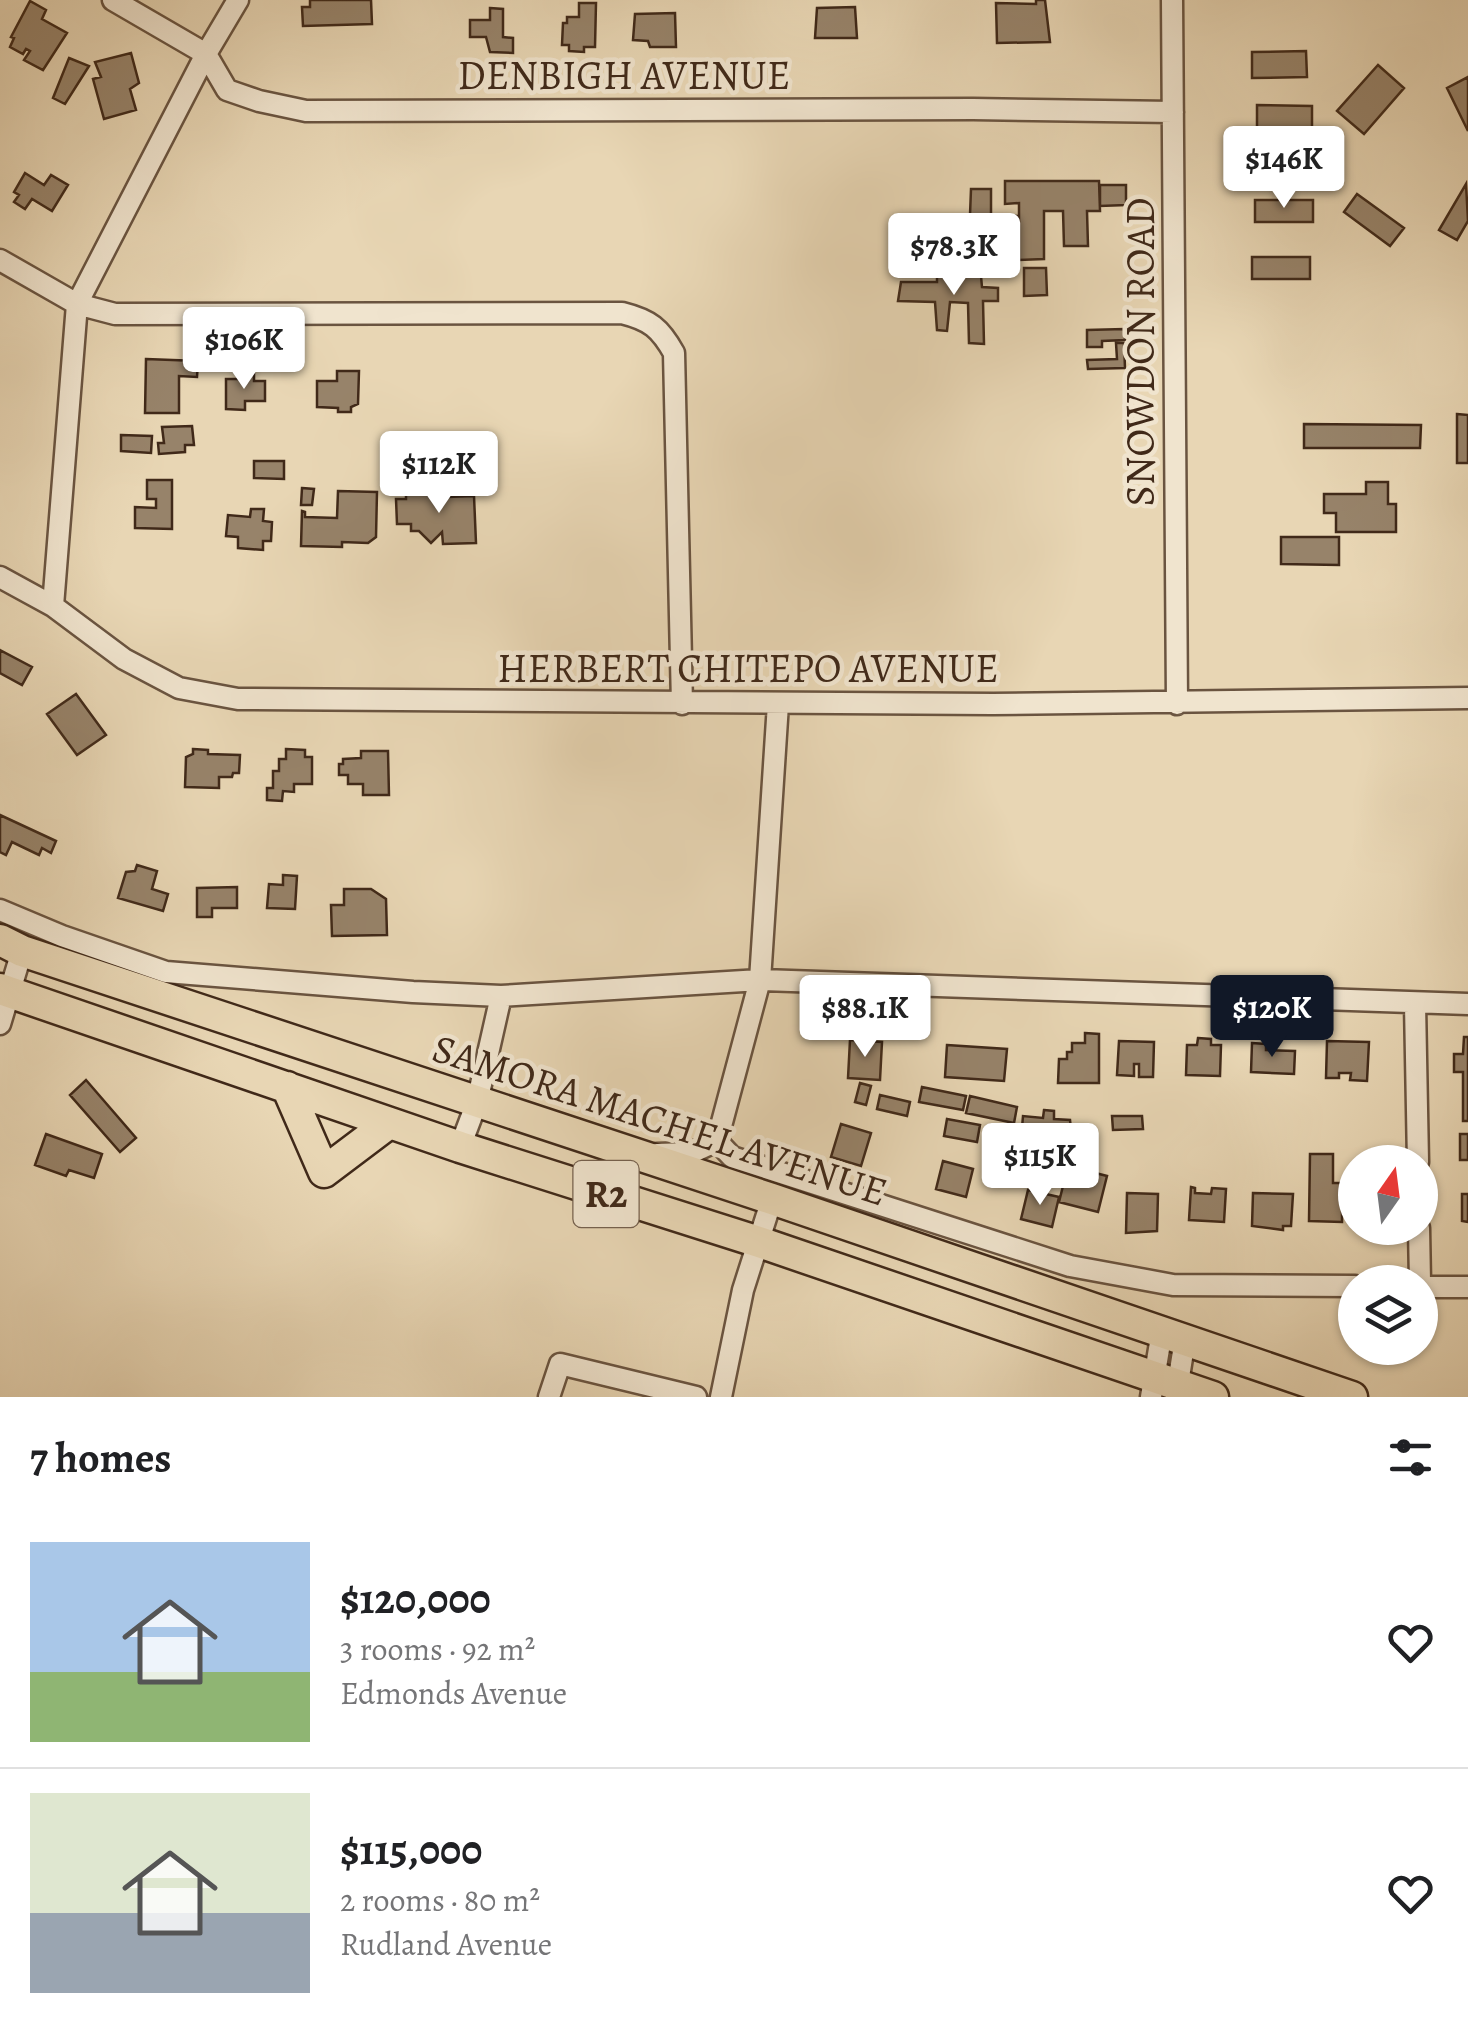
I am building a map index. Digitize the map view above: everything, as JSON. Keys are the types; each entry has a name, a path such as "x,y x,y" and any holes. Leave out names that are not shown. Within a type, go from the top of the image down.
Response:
{"highway":[{"name":"SAMORA MACHEL AVENUE","path":"11,945 1352,1397"},
{"name":"R2","path":"5,992 460,1148 759,1242 1165,1389 1213,1397"},
{"path":"287,1088 324,1172 389,1122"}],"street":[{"name":"DENBIGH AVENUE","path":"113,0 206,54 226,90 259,102 306,111 1173,112"},
{"path":"53,606 78,304 206,54 238,0"},
{"name":"SNOWDON ROAD","path":"1172,0 1176,704"},
{"path":"0,260 78,304 115,314 622,313 646,319 662,331 674,353 682,704"},
{"name":"HERBERT CHITEPO AVENUE","path":"0,577 53,606 124,658 179,688 238,699 1176,704 1468,698"},
{"path":"724,1149 760,980 778,704"},
{"path":"0,910 166,972 413,992 501,996 760,980 1468,1004"},
{"path":"0,1024 11,945"},
{"path":"460,1148 477,1102 501,996"},
{"path":"1415,1004 1418,1145"},
{"path":"638,1155 724,1149 1070,1266 1123,1278 1173,1285 1338,1286"},
{"path":"720,1397 743,1290 772,1199"},
{"path":"1438,1286 1468,1287"},
{"path":"1165,1389 1174,1335"},
{"path":"548,1397 560,1364 696,1397"}],"building":[{"path":"310,0 371,0 372,24 303,26 302,7 310,7"},
{"path":"1036,0 1045,0 1050,42 997,43 996,3 1036,4"},
{"path":"30,1 46,10 42,19 67,33 43,70 24,60 30,51 26,49 23,54 10,47 14,38 11,37"},
{"path":"579,3 596,3 595,47 584,47 584,52 569,51 569,45 562,45 563,23 567,23 567,17 579,17"},
{"path":"855,7 857,38 815,38 817,8"},
{"path":"490,8 503,9 503,37 513,38 513,53 490,52 486,37 470,37 470,20 490,20"},
{"path":"675,13 676,47 650,47 648,41 633,40 635,14"},
{"path":"1306,51 1307,77 1252,78 1252,52"},
{"path":"131,53 139,83 130,89 136,110 104,119 93,79 101,77 95,62"},
{"path":"69,58 89,66 65,104 53,98"},
{"path":"1378,65 1404,88 1364,134 1337,111"},
{"path":"1468,77 1468,131 1447,88"},
{"path":"1257,105 1312,106 1312,128 1257,128"},
{"path":"25,173 44,185 51,175 68,185 52,211 32,199 25,209 14,202 19,195 14,192"},
{"path":"1005,181 1099,181 1100,211 1087,211 1088,246 1064,246 1063,211 1044,211 1044,259 1019,260 1019,203 1005,204"},
{"path":"1466,184 1468,221 1457,240 1439,230"},
{"path":"1100,185 1126,185 1126,205 1100,206"},
{"path":"971,189 991,189 991,215 1017,216 1017,240 969,241"},
{"path":"1357,194 1404,228 1390,246 1344,212"},
{"path":"1255,200 1313,200 1313,222 1255,222"},
{"path":"1252,257 1310,257 1310,279 1252,279"},
{"path":"969,265 980,265 982,287 998,288 998,301 983,301 984,344 969,343 968,303 950,302 947,331 937,330 935,302 898,301 901,282 937,282 937,273 968,275"},
{"path":"1024,268 1046,268 1047,295 1024,296"},
{"path":"1124,329 1125,340 1102,341 1102,347 1087,347 1087,330"},
{"path":"1116,343 1124,343 1125,368 1088,369 1087,360 1117,359"},
{"path":"146,359 198,361 197,377 179,376 179,413 145,413"},
{"path":"337,371 359,371 358,404 351,407 351,412 317,407 317,381 337,381"},
{"path":"239,374 254,374 254,381 265,381 265,401 245,401 245,410 226,409 226,379 239,379"},
{"path":"1457,414 1468,415 1468,463 1457,463"},
{"path":"1304,424 1421,425 1420,448 1304,448"},
{"path":"192,426 194,445 185,445 185,452 159,454 158,443 164,443 162,427"},
{"path":"121,435 152,436 151,453 121,451"},
{"path":"254,461 284,461 284,479 254,478"},
{"path":"147,480 172,480 172,529 135,528 135,507 156,508 156,499 147,499"},
{"path":"1366,482 1388,482 1388,504 1396,504 1396,532 1336,532 1336,513 1324,513 1324,494 1366,494"},
{"path":"302,488 314,489 312,505 301,505"},
{"path":"447,489 448,497 474,496 476,543 443,544 442,532 431,543 419,531 411,531 411,524 397,524 396,499 406,499 406,491"},
{"path":"338,491 377,492 376,537 368,543 342,542 342,547 301,546 302,511 305,517 337,518"},
{"path":"251,509 264,509 263,521 272,522 271,541 263,541 263,550 238,548 238,537 226,536 228,515 250,517"},
{"path":"1281,537 1339,537 1339,565 1281,564"},
{"path":"0,650 32,667 22,685 0,673"},
{"path":"76,694 106,735 77,755 47,714"},
{"path":"193,749 208,750 208,754 240,755 239,773 219,777 219,788 185,787 186,757 193,754"},
{"path":"286,749 305,750 305,757 312,757 312,784 294,784 294,792 283,791 282,801 267,800 267,788 273,788 273,771 279,771 279,759 286,759"},
{"path":"361,751 388,751 389,795 363,795 363,784 348,784 348,775 339,775 343,759 361,758"},
{"path":"0,815 56,841 51,853 42,848 39,855 12,842 6,855 0,852"},
{"path":"137,865 157,871 152,889 168,894 163,911 118,898 126,872 135,871"},
{"path":"283,875 297,876 295,909 267,908 269,884 283,885"},
{"path":"237,887 237,908 212,908 212,917 197,917 197,888"},
{"path":"344,889 371,889 386,899 387,935 332,936 331,905 344,905"},
{"path":"1085,1033 1099,1034 1099,1083 1058,1083 1059,1059 1067,1059 1072,1043 1085,1043"},
{"path":"1464,1037 1468,1037 1468,1121 1463,1121 1463,1072 1454,1072 1454,1054 1463,1054"},
{"path":"1198,1038 1221,1045 1220,1076 1186,1075 1187,1045 1197,1045"},
{"path":"850,1040 882,1042 880,1080 848,1078"},
{"path":"1119,1041 1154,1042 1153,1077 1139,1077 1139,1064 1134,1064 1134,1076 1117,1075"},
{"path":"1327,1041 1369,1042 1367,1081 1350,1080 1351,1073 1326,1078"},
{"path":"1252,1043 1266,1044 1266,1050 1295,1051 1294,1074 1251,1072"},
{"path":"947,1045 1007,1049 1004,1081 945,1077"},
{"path":"86,1080 136,1138 120,1152 70,1095"},
{"path":"860,1083 871,1086 866,1105 855,1102"},
{"path":"922,1087 966,1096 963,1110 919,1102"},
{"path":"880,1095 910,1102 907,1116 877,1109"},
{"path":"970,1096 1017,1107 1014,1123 966,1113"},
{"path":"1044,1110 1054,1111 1054,1119 1070,1120 1071,1130 1022,1128 1023,1116 1043,1118"},
{"path":"1112,1116 1142,1116 1143,1129 1113,1130"},
{"path":"947,1119 980,1125 977,1142 944,1136"},
{"path":"841,1124 871,1133 861,1166 831,1157"},
{"path":"1010,1132 1045,1140 1040,1160 1005,1152"},
{"path":"46,1134 102,1154 94,1178 69,1170 66,1176 35,1165"},
{"path":"1460,1134 1468,1134 1468,1160 1460,1160"},
{"path":"1310,1154 1333,1154 1338,1222 1309,1221"},
{"path":"943,1161 973,1169 966,1197 936,1189"},
{"path":"1068,1166 1107,1176 1098,1212 1059,1202"},
{"path":"1191,1187 1195,1193 1211,1194 1212,1188 1226,1189 1224,1222 1189,1220"},
{"path":"1028,1190 1059,1197 1052,1227 1021,1219"},
{"path":"1127,1193 1158,1194 1157,1231 1126,1233"},
{"path":"1253,1193 1293,1194 1291,1226 1283,1226 1283,1230 1252,1226"},
{"path":"1462,1194 1468,1194 1468,1222 1462,1221"}]}
